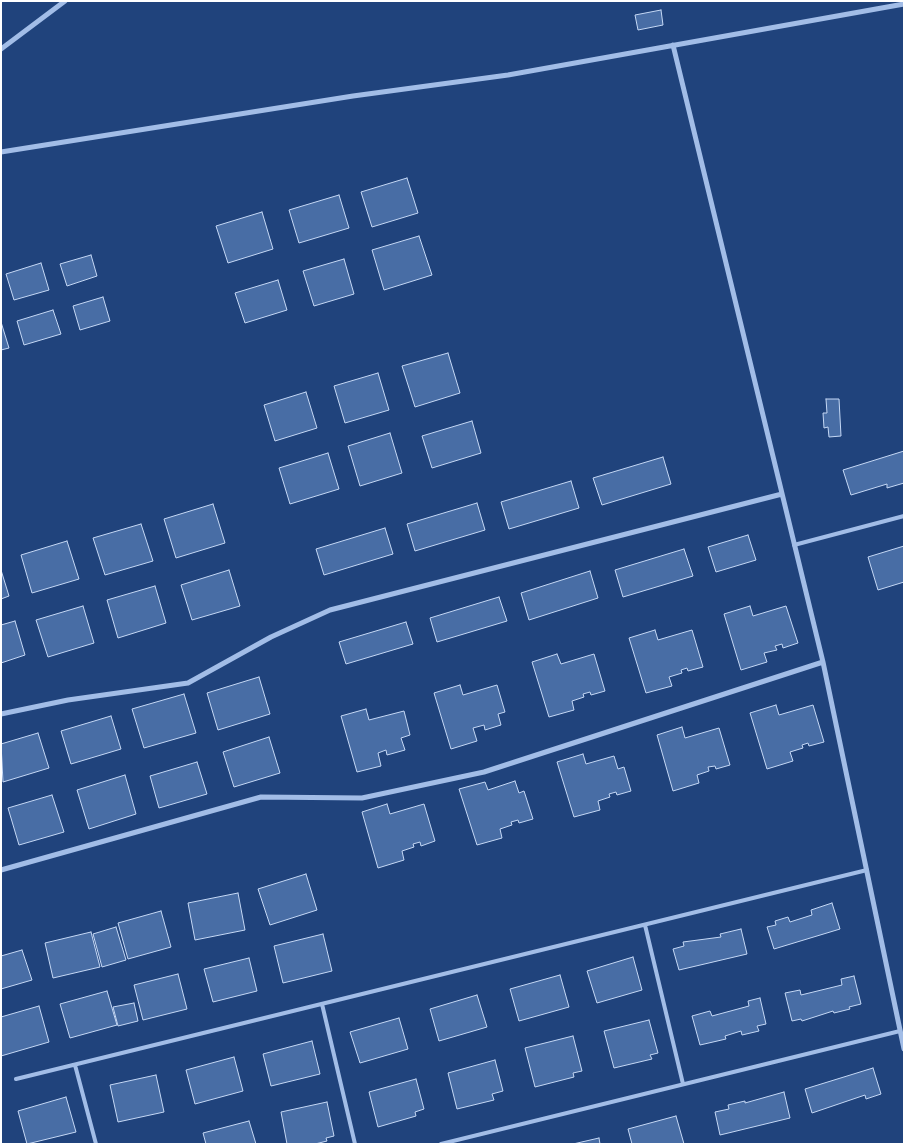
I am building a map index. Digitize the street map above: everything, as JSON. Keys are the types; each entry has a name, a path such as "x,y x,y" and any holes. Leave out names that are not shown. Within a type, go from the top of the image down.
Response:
{"street":[{"path":"1,49 65,1"},
{"path":"1,152 353,96 508,75 904,4"},
{"path":"673,45 823,662 904,1048"},
{"path":"1,714 68,700 188,684 271,637 330,610 782,494"},
{"path":"1,870 261,797 362,798 484,772 823,662"}],"lane":[{"path":"794,545 904,516"},
{"path":"16,1079 866,870"},
{"path":"645,925 682,1084"},
{"path":"322,1004 355,1144"},
{"path":"441,1144 900,1031"},
{"path":"75,1065 96,1144"}],"building":[{"path":"661,10 663,25 638,30 635,15"},
{"path":"407,178 418,213 372,227 361,192"},
{"path":"339,195 349,228 299,243 289,210"},
{"path":"262,212 273,249 228,263 216,226"},
{"path":"419,236 432,275 384,290 372,250"},
{"path":"91,255 97,276 67,286 60,264"},
{"path":"344,259 354,294 314,306 303,271"},
{"path":"41,263 49,290 14,300 6,274"},
{"path":"278,280 287,310 245,323 235,293"},
{"path":"103,297 110,321 80,330 73,306"},
{"path":"53,310 61,334 24,345 17,321"},
{"path":"1,322 9,348 1,350"},
{"path":"448,353 460,393 415,407 402,366"},
{"path":"378,373 389,410 345,423 334,386"},
{"path":"306,392 317,428 275,441 264,405"},
{"path":"826,399 839,399 841,436 829,437 828,427 824,428 823,413 827,413"},
{"path":"472,421 481,453 432,468 422,436"},
{"path":"390,433 402,473 360,486 348,446"},
{"path":"904,451 904,483 887,488 887,484 851,495 843,470"},
{"path":"328,453 339,489 290,504 279,468"},
{"path":"663,457 671,484 602,505 593,478"},
{"path":"571,481 579,508 509,529 501,502"},
{"path":"477,503 485,530 415,551 407,524"},
{"path":"213,504 225,543 176,558 164,519"},
{"path":"141,524 153,561 105,575 93,538"},
{"path":"385,528 393,554 324,575 316,549"},
{"path":"748,535 756,560 716,572 708,547"},
{"path":"67,541 79,579 32,593 21,555"},
{"path":"904,546 904,582 878,590 868,557"},
{"path":"684,549 693,576 623,597 615,570"},
{"path":"1,570 9,596 1,599"},
{"path":"229,570 240,606 192,620 181,585"},
{"path":"590,571 598,598 529,620 521,593"},
{"path":"155,586 166,623 118,638 107,600"},
{"path":"499,597 507,621 437,642 430,618"},
{"path":"83,606 94,643 48,657 36,620"},
{"path":"750,606 753,616 786,606 798,643 783,648 782,644 775,646 777,650 764,653 767,662 741,670 724,614"},
{"path":"15,621 25,655 1,663 1,625"},
{"path":"406,622 413,644 346,664 339,642"},
{"path":"655,630 658,640 692,630 703,667 688,671 687,668 681,670 682,673 669,677 672,686 646,693 629,638"},
{"path":"557,654 561,664 594,654 605,691 591,695 590,692 583,694 584,697 572,701 574,710 549,717 532,662"},
{"path":"259,677 270,714 218,730 207,693"},
{"path":"460,685 463,695 497,685 505,712 498,714 501,725 485,730 484,725 473,728 477,741 451,749 434,693"},
{"path":"184,694 196,733 144,748 132,709"},
{"path":"776,705 779,715 813,705 824,742 809,746 808,743 802,745 803,748 790,752 793,761 767,769 750,713"},
{"path":"366,709 369,720 404,711 410,735 401,738 405,750 387,755 386,750 378,753 381,766 357,772 341,716"},
{"path":"111,716 121,749 71,764 61,731"},
{"path":"682,727 685,738 719,728 730,765 716,769 715,766 708,767 709,771 697,775 699,783 673,791 657,735"},
{"path":"38,733 49,768 3,782 1,744"},
{"path":"269,737 280,773 234,787 223,752"},
{"path":"583,754 586,764 614,756 618,769 624,767 631,791 617,795 616,792 609,794 610,797 598,801 600,810 574,817 557,762"},
{"path":"197,762 207,794 159,808 150,776"},
{"path":"125,775 136,814 89,829 77,790"},
{"path":"515,781 519,793 524,791 533,819 519,823 518,820 511,822 512,825 500,829 502,838 477,845 459,789 485,782 488,790"},
{"path":"52,795 64,832 19,845 8,808"},
{"path":"387,804 390,814 424,804 435,841 421,846 420,842 413,844 414,847 402,851 404,860 378,868 362,812"},
{"path":"306,874 317,910 270,925 258,889"},
{"path":"238,893 245,930 195,940 188,903"},
{"path":"832,903 840,929 774,949 767,927 776,925 775,921 788,917 790,922 812,915 811,910"},
{"path":"161,911 171,947 128,959 118,923"},
{"path":"116,927 126,960 102,967 93,934"},
{"path":"741,929 747,954 679,970 673,949 684,946 683,942 721,937 720,934"},
{"path":"91,932 100,967 53,978 45,943"},
{"path":"323,934 332,971 283,983 274,946"},
{"path":"22,950 32,980 1,989 1,956"},
{"path":"633,957 642,990 597,1003 587,971"},
{"path":"249,958 257,991 213,1002 204,969"},
{"path":"178,974 187,1009 143,1020 134,985"},
{"path":"560,975 569,1007 519,1021 510,989"},
{"path":"854,976 861,1004 849,1007 850,1009 834,1013 833,1011 802,1021 801,1019 792,1021 785,993 800,990 801,995 842,985 841,979"},
{"path":"107,991 117,1025 70,1038 60,1004"},
{"path":"477,995 487,1027 439,1041 430,1009"},
{"path":"760,998 766,1024 757,1026 759,1031 742,1035 741,1031 725,1036 726,1039 700,1045 692,1016 710,1011 712,1016 749,1006 748,1001"},
{"path":"134,1003 138,1021 118,1026 113,1007"},
{"path":"39,1006 49,1042 1,1056 1,1017"},
{"path":"399,1018 408,1049 360,1063 350,1032"},
{"path":"649,1020 658,1053 650,1055 652,1059 614,1068 604,1031"},
{"path":"573,1036 582,1071 573,1073 574,1077 535,1087 525,1048"},
{"path":"312,1041 320,1074 271,1086 263,1054"},
{"path":"234,1057 243,1091 195,1104 186,1070"},
{"path":"495,1060 503,1091 492,1094 494,1100 457,1109 448,1073"},
{"path":"873,1068 881,1094 866,1099 865,1095 812,1113 805,1089"},
{"path":"156,1075 164,1112 118,1122 110,1085"},
{"path":"416,1079 424,1109 415,1112 416,1116 378,1127 369,1092"},
{"path":"784,1092 790,1118 720,1135 715,1112 729,1109 728,1105 745,1101 745,1103"},
{"path":"66,1097 76,1132 27,1144 18,1111"},
{"path":"327,1102 334,1136 326,1138 327,1141 315,1144 287,1144 281,1112"},
{"path":"676,1116 684,1144 632,1144 628,1129"},
{"path":"249,1121 256,1144 206,1144 203,1133"},
{"path":"599,1138 600,1144 573,1144"}]}
